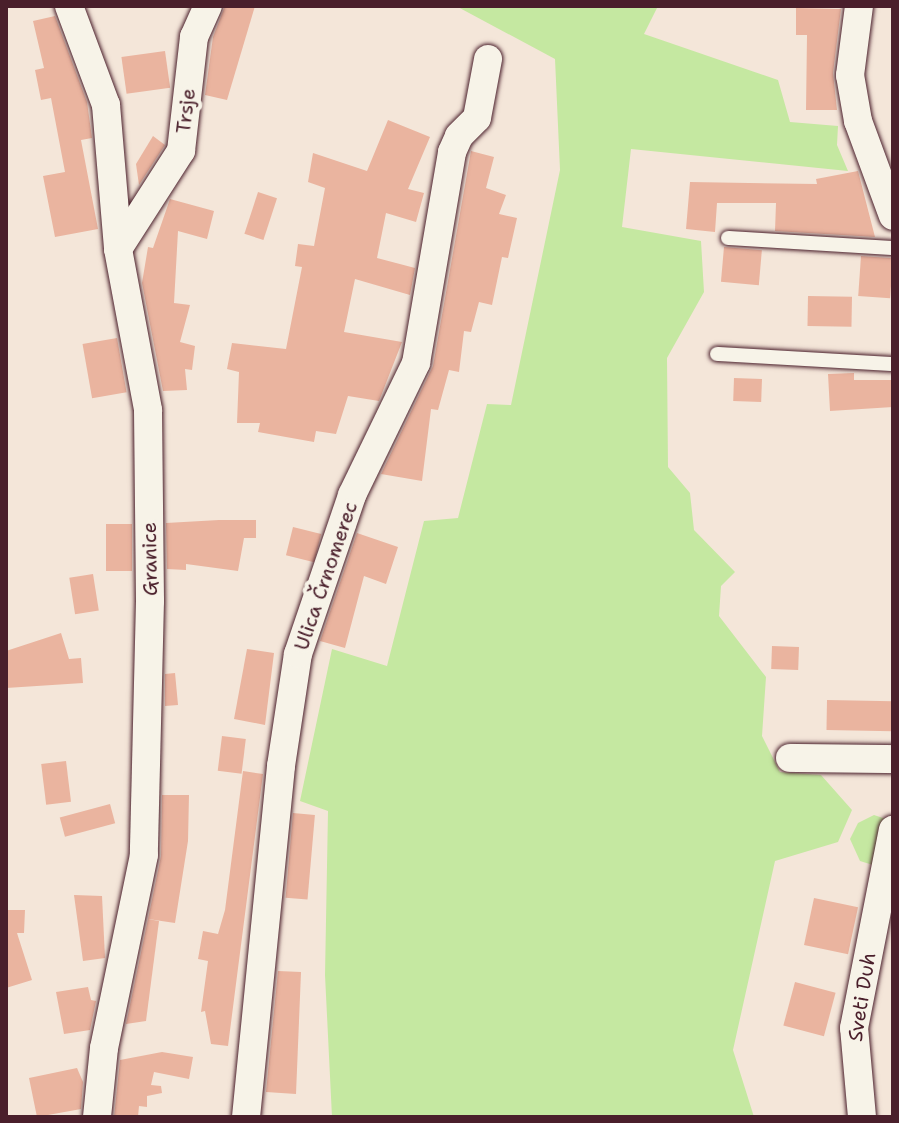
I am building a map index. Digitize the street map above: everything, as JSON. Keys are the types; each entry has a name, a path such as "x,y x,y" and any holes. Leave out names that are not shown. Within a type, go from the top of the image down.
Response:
{"street":[{"name":"Granice","path":"69,6 106,105 118,249 148,410 148,712 144,855 104,1048 97,1117"},
{"name":"Trsje","path":"118,249 181,151 194,37 208,6"},
{"path":"859,6 850,75 858,121 893,216"},
{"name":"Ulica Črnomerec","path":"246,1117 281,766 298,654 352,495 416,363 452,152 459,136 477,118 488,59"},
{"path":"790,758 893,759"},
{"name":"Sveti Duh","path":"862,1117 854,1028 893,830"}],"lane":[{"path":"728,238 893,248"},
{"path":"717,354 893,364"}],"green space":[{"path":"456,6 658,6 644,34 778,80 790,122 838,126 837,145 848,171 631,149 622,227 701,241 704,292 667,358 668,467 690,493 694,530 735,572 721,586 719,616 766,677 762,736 780,772 821,775 852,810 838,842 775,861 733,1050 754,1117 332,1117 325,975 328,811 300,801 332,649 387,666 424,521 458,518 487,404 511,405 560,170 555,59"},
{"path":"874,815 886,819 876,866 860,861 850,839 858,823"}],"building":[{"path":"225,6 255,6 227,100 205,95 213,37"},
{"path":"796,8 841,9 833,73 837,110 806,110 807,35 796,35"},
{"path":"55,16 87,102 92,138 81,140 98,229 55,237 43,176 65,172 51,98 41,100 35,70 44,68 33,21"},
{"path":"165,51 170,88 127,94 121,57"},
{"path":"388,120 430,137 408,189 424,193 416,222 386,213 377,258 415,268 410,295 355,279 344,332 402,342 379,401 348,396 336,434 316,431 314,442 258,432 260,423 237,423 239,372 227,369 232,343 286,349 302,267 295,266 298,244 314,246 325,188 308,182 313,153 367,171"},
{"path":"153,136 165,145 139,185 136,164"},
{"path":"471,151 494,157 486,188 506,195 499,214 517,218 508,258 502,257 492,305 479,302 471,332 464,331 459,372 449,370 438,410 431,409 422,481 381,474 433,366"},
{"path":"858,171 875,237 775,231 776,203 717,203 715,232 686,229 690,182 817,184 816,179"},
{"path":"258,192 277,198 263,240 244,234"},
{"path":"170,199 214,211 207,239 178,231 174,303 190,305 180,342 195,346 192,370 185,369 187,390 163,391 142,283 148,247 153,248"},
{"path":"724,247 762,250 759,285 721,282"},
{"path":"861,256 893,258 890,298 858,296"},
{"path":"808,296 852,297 851,327 807,326"},
{"path":"117,338 127,392 92,398 83,344"},
{"path":"854,373 854,380 893,380 893,407 830,411 828,374"},
{"path":"734,378 762,379 761,402 733,401"},
{"path":"256,520 256,538 244,538 238,571 186,564 186,570 167,569 166,523"},
{"path":"106,524 132,524 132,571 106,571"},
{"path":"293,527 321,534 314,562 286,555"},
{"path":"357,533 398,547 386,584 364,576 345,648 320,641"},
{"path":"93,574 99,611 75,614 69,578"},
{"path":"61,633 69,659 81,658 83,683 6,688 6,651"},
{"path":"772,646 799,647 798,670 771,669"},
{"path":"247,649 274,653 265,725 234,719"},
{"path":"175,673 178,705 165,706 165,674"},
{"path":"827,700 893,701 892,731 826,730"},
{"path":"222,736 246,739 242,774 218,771"},
{"path":"66,761 71,802 46,805 41,764"},
{"path":"243,771 263,774 228,1046 211,1044 205,1011 201,1012 208,961 198,959 203,931 218,934 225,910"},
{"path":"162,795 189,795 188,841 175,923 148,919 161,856"},
{"path":"110,804 115,823 65,837 60,817"},
{"path":"293,813 315,815 308,900 286,898"},
{"path":"74,895 102,896 105,958 83,961"},
{"path":"814,898 858,907 848,954 804,945"},
{"path":"6,910 25,910 24,933 17,933 32,980 6,988"},
{"path":"148,919 159,921 146,1021 126,1024"},
{"path":"278,971 301,972 296,1094 266,1092"},
{"path":"795,982 836,993 824,1036 783,1025"},
{"path":"88,987 91,1000 96,1001 90,1030 64,1034 56,992"},
{"path":"162,1052 193,1057 189,1079 154,1072 151,1085 161,1086 162,1093 147,1096 147,1107 139,1106 138,1117 114,1117 120,1060"},
{"path":"77,1068 83,1082 81,1109 37,1117 29,1078"}]}
